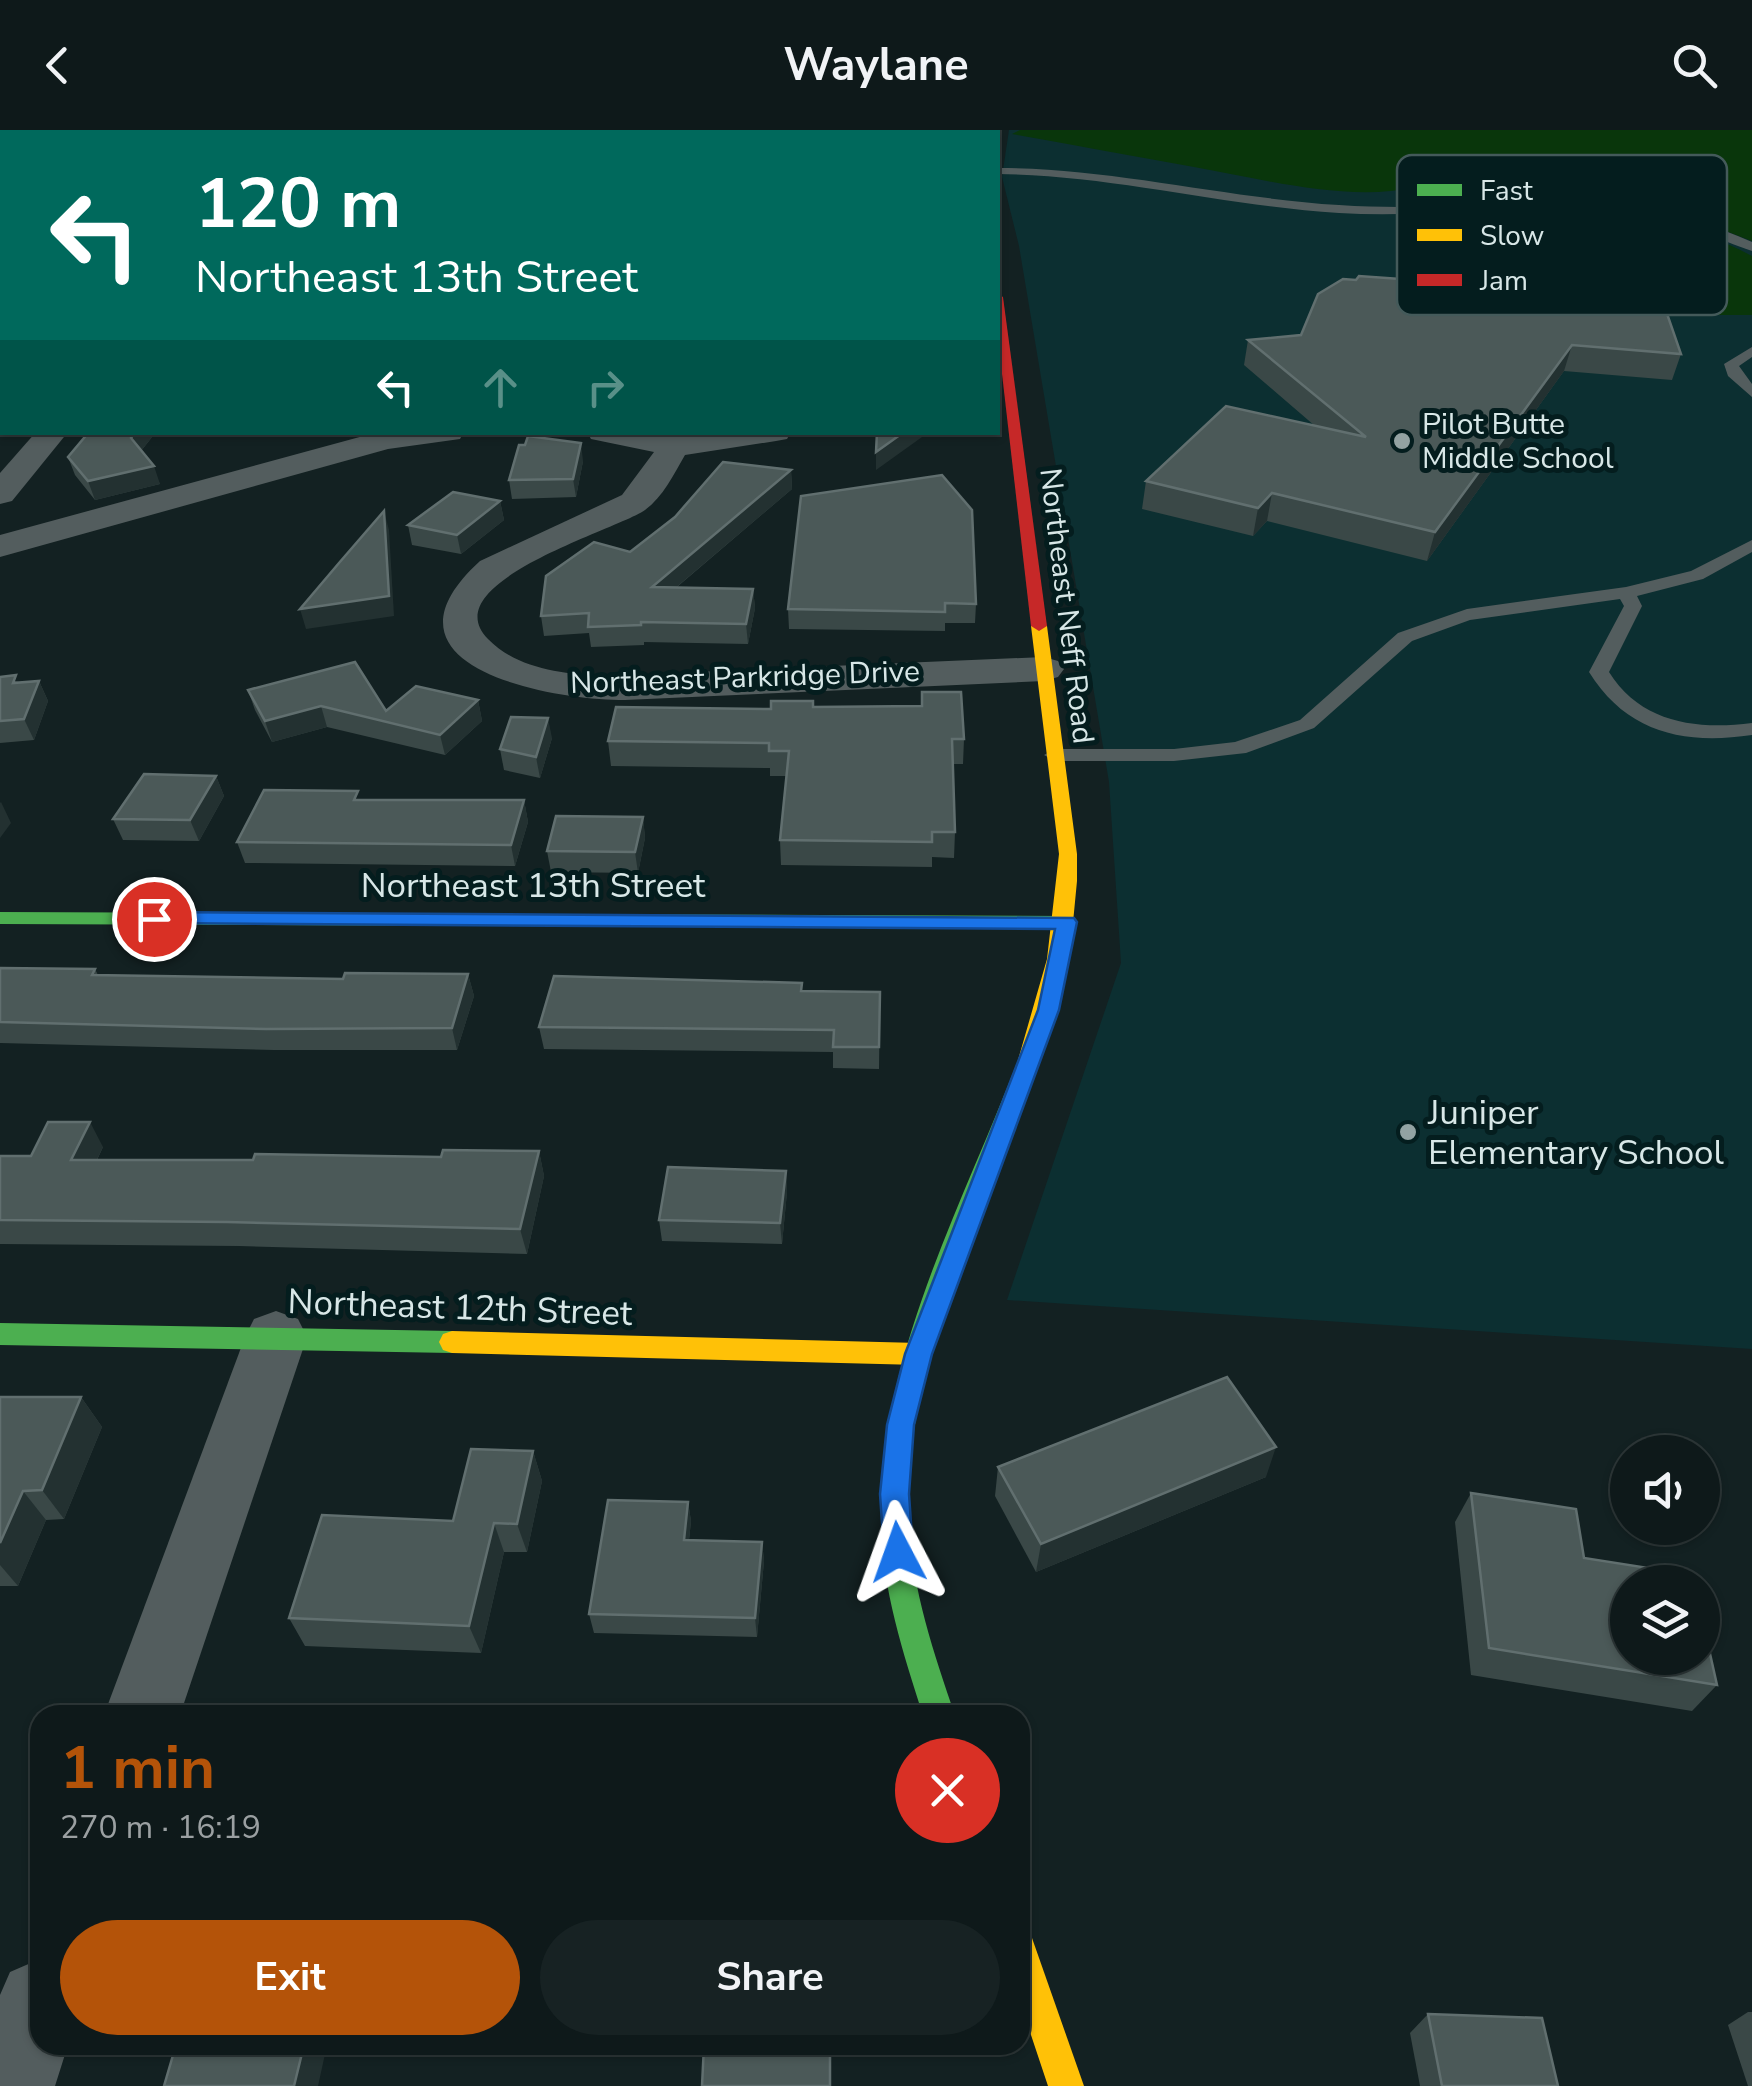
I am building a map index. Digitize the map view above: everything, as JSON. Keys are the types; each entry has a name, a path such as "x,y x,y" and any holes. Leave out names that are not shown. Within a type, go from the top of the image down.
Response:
{"main road":[{"name":"Northeast Neff Road","path":"936,1705 900,1581 894,1494 901,1425 918,1354 1048,1010 1066,922 1068,854 1000,313"},
{"name":"Northeast 13th Street","path":"0,918 1066,922"},
{"name":"Northeast 12th Street","path":"0,1334 276,1337 918,1354"},
{"path":"1030,1980 1066,2086"}],"street":[{"path":"0,494 50,435"},
{"path":"0,546 386,440 426,435"},
{"path":"616,435 674,447 762,435"},
{"name":"Northeast Parkridge Drive","path":"674,447 638,500 609,518 558,535 498,566 472,590 460,611 464,638 494,665 556,684 640,686 918,671 1044,669"},
{"path":"146,1705 276,1337"},
{"path":"10,2086 30,2030"}],"lane":[{"path":"1000,171 1056,171 1153,187 1366,211 1397,211"},
{"path":"1727,237 1752,247"},
{"path":"1752,351 1731,364 1733,373 1752,392"},
{"path":"1055,755 1174,756 1238,748 1307,724 1405,636 1467,615 1626,593 1697,575 1747,551"},
{"path":"1626,593 1633,606 1599,672 1608,691 1632,710 1668,727 1721,735 1752,729"}],"shaded area":[{"path":"1009,130 1410,130 1452,147 1460,155 1397,155 1397,315 1727,315 1727,231 1752,241 1752,1349 1007,1300 1121,963 1109,782 1019,246 1002,177"}],"green space":[{"path":"1020,130 1752,130 1752,241 1727,231 1727,155 1397,155 1397,190 1362,192 1293,186 1012,134"},
{"path":"1727,244 1752,256 1752,315 1727,315"}],"building":[{"path":"1359,276 1397,279 1397,315 1667,315 1681,354 1572,345 1435,532 1272,493 1258,508 1146,481 1226,406 1366,437 1248,340 1301,335 1318,294 1343,279 1356,280"},
{"path":"86,435 133,435 131,438 154,466 88,481 68,457"},
{"path":"877,435 900,435 876,452"},
{"path":"528,436 581,443 573,479 509,480 519,445 525,445"},
{"path":"723,462 791,470 652,587 753,589 746,624 641,622 588,627 589,613 541,616 546,576 594,542 630,552 675,517"},
{"path":"942,475 972,510 976,604 945,603 945,612 788,609 801,496"},
{"path":"453,492 500,501 457,535 408,525"},
{"path":"384,511 389,596 300,609 339,563"},
{"path":"355,662 386,711 416,686 478,700 440,735 321,706 265,721 248,690"},
{"path":"16,675 13,683 39,681 24,719 0,721 0,677"},
{"path":"922,692 961,692 964,739 952,739 955,832 932,832 932,842 780,840 789,751 769,751 769,743 608,741 616,707 771,709 771,701 813,701 813,707 922,706"},
{"path":"511,717 548,718 536,757 500,749"},
{"path":"144,774 216,776 190,820 113,819"},
{"path":"264,790 358,791 354,800 524,800 511,845 237,842"},
{"path":"556,816 643,817 635,852 547,851"},
{"path":"0,968 95,969 92,975 343,979 345,973 468,974 452,1028 266,1029 0,1022"},
{"path":"554,976 802,983 801,991 880,992 879,1047 833,1047 834,1030 539,1027"},
{"path":"48,1122 90,1122 71,1160 253,1160 255,1154 441,1157 443,1150 539,1151 520,1229 0,1220 0,1156 31,1156"},
{"path":"668,1167 786,1171 780,1223 659,1220"},
{"path":"1227,1377 1276,1447 1041,1544 998,1467"},
{"path":"0,1397 81,1397 42,1490 23,1491 0,1543"},
{"path":"471,1449 533,1451 517,1524 494,1523 469,1626 289,1618 322,1515 453,1521"},
{"path":"1471,1493 1576,1509 1584,1558 1629,1565 1610,1565 1610,1668 1489,1648"},
{"path":"608,1500 688,1502 684,1540 762,1542 755,1618 589,1614"},
{"path":"1655,1675 1715,1675 1717,1685"},
{"path":"1428,2014 1542,2018 1558,2086 1442,2086"},
{"path":"173,2055 302,2055 294,2086 164,2086"},
{"path":"704,2055 830,2055 830,2086 702,2086"}],"traffic: fast":[{"path":"0,918 1067,922"},
{"path":"936,1705 901,1572 895,1523 896,1463 905,1403 920,1345 1029,1060"},
{"path":"0,1334 452,1342"}],"traffic: slow":[{"path":"1029,1060 1057,959 1068,854 1039,626"},
{"path":"452,1342 919,1354"},
{"path":"1030,1980 1066,2086"}],"traffic: jam":[{"path":"1000,313 1039,626"}],"place":[{"name":"Pilot Butte Middle School","path":"1402,441"},
{"name":"Juniper Elementary School","path":"1408,1132"}],"route":[{"path":"154,919 1066,922 1048,1010 918,1354 901,1425 894,1494 898,1552"}]}
